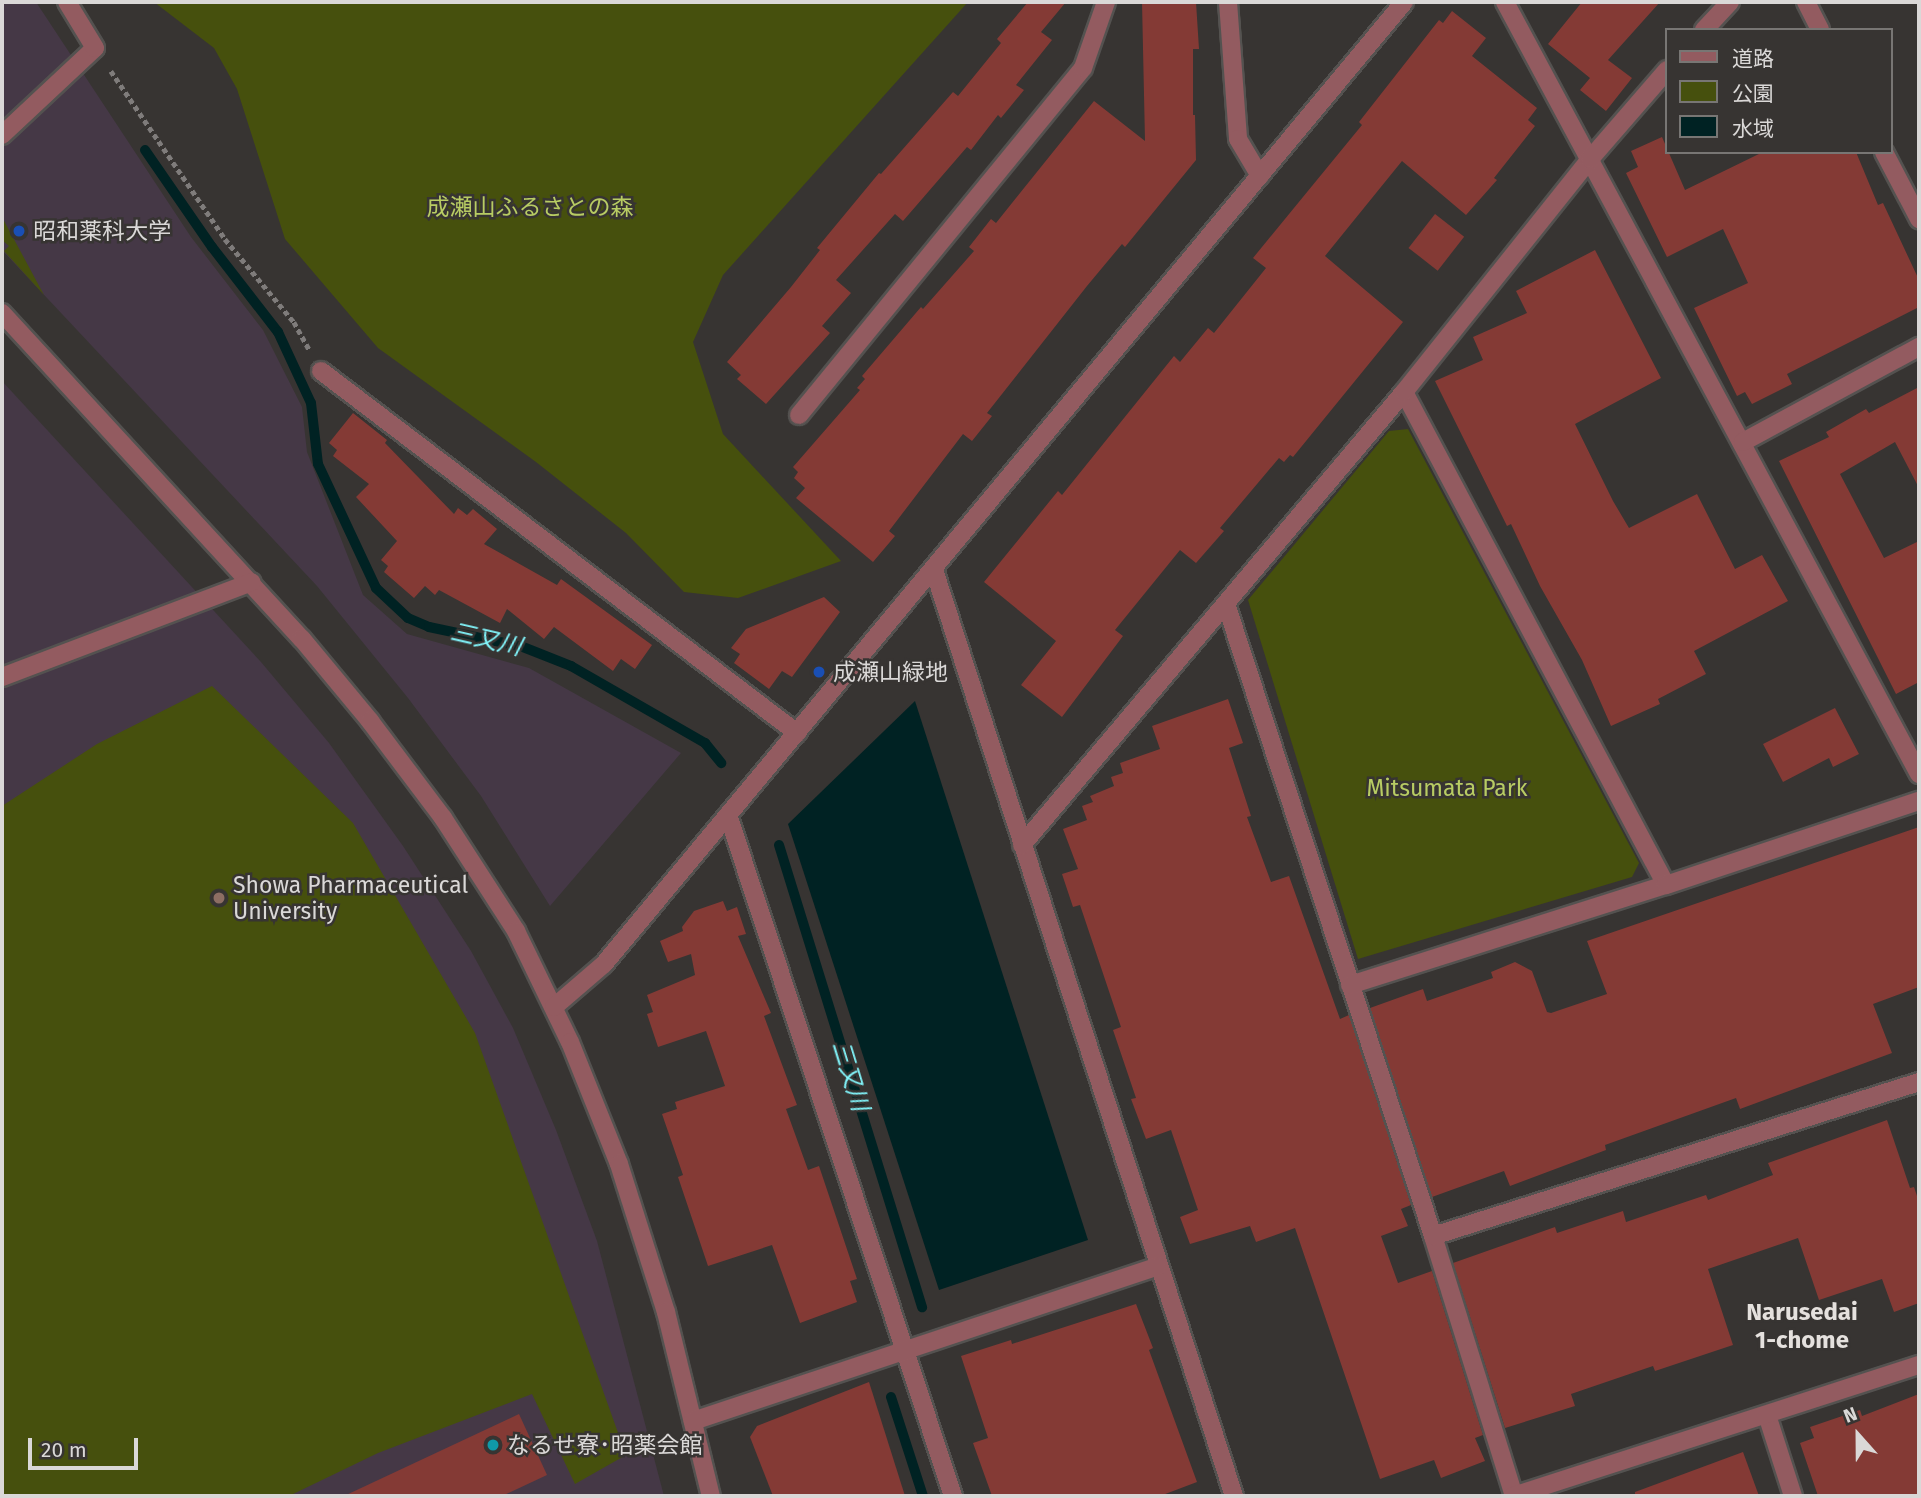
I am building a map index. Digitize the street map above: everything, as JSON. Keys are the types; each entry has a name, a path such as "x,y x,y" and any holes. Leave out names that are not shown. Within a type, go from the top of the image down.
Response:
{"street":[{"path":"2,135 95,48 66,2"},
{"path":"799,415 1083,68 1106,2"},
{"path":"1228,2 1238,139 1260,176"},
{"path":"554,1007 604,964 1404,2"},
{"path":"1505,2 1919,774"},
{"path":"1706,28 1730,2"},
{"path":"1806,2 1819,28"},
{"path":"1022,845 1404,392 1590,159 1666,71"},
{"path":"1885,154 1919,219"},
{"path":"2,313 252,582 370,721 443,818 516,931 554,1007 600,1113 642,1231 711,1496"},
{"path":"1743,442 1919,347"},
{"path":"321,372 797,733"},
{"path":"1404,392 1666,885"},
{"path":"934,570 1157,1267 1234,1496"},
{"path":"2,677 252,582"},
{"path":"1226,604 1433,1236 1513,1496 1919,1365"},
{"path":"1350,985 1919,801"},
{"path":"728,815 953,1496"},
{"path":"1433,1236 1919,1082"},
{"path":"693,1421 1157,1267"},
{"path":"1767,1415 1793,1496"}],"path":[{"path":"95,48 225,239 294,323 321,372"}],"shaded area":[{"name":"Showa Pharmaceutical University","path":"2,2 36,2 191,237 263,330 302,407 307,452 363,595 407,634 529,668 681,753 550,906 481,796 408,698 317,586 2,250"},
{"name":"Showa Pharmaceutical University","path":"2,381 261,662 329,743 403,846 471,951 513,1028 556,1130 597,1241 664,1496 2,1496"}],"green space":[{"name":"成瀬山ふるさとの森","path":"154,2 968,2 723,275 693,342 723,434 841,561 738,598 684,592 626,533 536,462 378,348 285,239 237,89 214,48"},
{"path":"2,217 44,295 4,251 9,246 2,240"},
{"name":"Mitsumata Park","path":"1408,429 1639,863 1632,877 1358,959 1248,600 1389,431"},
{"name":"Showa Pharmaceutical University","path":"212,686 353,823 475,1033 626,1455 575,1484 532,1394 378,1453 289,1496 2,1496 2,806 97,744"}],"water":[{"path":"915,701 1088,1240 939,1290 788,824"}],"building":[{"path":"1028,2 1066,2 1041,32 1052,40 1016,85 1024,90 1001,118 998,115 971,150 967,147 903,221 895,214 836,280 851,293 822,326 830,333 766,404 737,379 741,375 727,362 791,287 820,250 817,248 879,173 881,174 953,92 958,96 1001,43 997,39"},
{"path":"1142,2 1196,2 1199,49 1193,49 1193,115 1196,160 1125,247 1122,244 1087,286 987,413 992,416 972,441 963,434 889,531 895,536 873,562 796,498 805,488 794,478 798,472 793,467 860,390 857,388 865,379 862,376 921,307 923,309 974,251 969,247 991,219 996,223 1094,101 1145,141"},
{"path":"1582,2 1660,2 1608,60 1632,78 1606,111 1580,90 1590,78 1548,44"},
{"path":"1452,11 1486,38 1472,56 1537,108 1528,120 1535,126 1494,178 1497,180 1466,215 1402,161 1325,256 1403,322 1293,457 1290,455 1284,462 1279,458 1220,528 1224,531 1196,563 1180,550 1115,630 1123,636 1062,717 1021,685 1056,641 984,582 1058,491 1062,495 1174,356 1180,362 1208,328 1214,333 1266,268 1253,258 1362,125 1359,122 1439,20 1443,23"},
{"path":"1662,137 1666,154 1669,154 1685,190 1759,154 1857,154 1878,205 1883,203 1919,280 1919,307 1787,374 1792,384 1752,404 1745,392 1737,396 1694,308 1748,283 1723,229 1667,257 1626,173 1638,167 1631,151"},
{"path":"1435,214 1464,237 1438,271 1409,248"},
{"path":"1595,250 1661,378 1575,424 1613,501 1629,528 1697,494 1735,569 1762,555 1788,601 1694,651 1706,674 1658,699 1660,704 1611,726 1582,660 1540,586 1511,524 1507,526 1435,381 1483,360 1473,337 1527,313 1516,291"},
{"path":"1919,387 1919,488 1895,442 1840,474 1884,558 1919,541 1919,682 1896,694 1779,461 1829,437 1826,432 1866,409 1869,413"},
{"path":"353,413 387,440 385,443 454,514 458,508 467,515 473,509 497,529 484,544 557,585 561,579 652,645 635,669 621,659 613,671 554,627 544,639 507,609 500,623 439,590 435,595 425,586 414,598 384,572 388,566 381,560 397,541 356,497 369,484 333,456 337,450 329,443"},
{"path":"824,597 840,612 792,677 782,671 769,689 734,663 740,654 731,648 746,629"},
{"path":"1228,699 1243,743 1229,748 1251,816 1247,817 1271,882 1289,876 1340,1019 1349,1015 1411,1205 1401,1209 1408,1226 1381,1236 1398,1283 1432,1271 1483,1435 1475,1438 1485,1461 1441,1478 1434,1460 1380,1479 1295,1228 1256,1242 1250,1226 1190,1244 1180,1217 1198,1210 1171,1130 1146,1139 1131,1099 1136,1098 1113,1030 1121,1027 1080,905 1073,907 1062,874 1078,869 1063,829 1087,820 1082,806 1093,802 1090,796 1114,786 1111,777 1123,773 1120,763 1160,749 1152,726"},
{"path":"1835,708 1859,754 1833,767 1829,758 1783,782 1763,744"},
{"path":"1919,827 1919,987 1873,1004 1892,1053 1740,1109 1736,1098 1605,1145 1606,1150 1510,1186 1504,1171 1432,1197 1370,1008 1423,989 1427,1001 1493,978 1491,972 1515,962 1532,971 1547,1012 1551,1013 1607,994 1587,941"},
{"path":"723,901 727,911 737,907 746,934 738,936 771,1013 764,1016 797,1105 786,1109 808,1170 819,1166 857,1279 850,1281 857,1302 800,1323 772,1245 708,1266 678,1177 683,1175 662,1114 677,1109 675,1102 725,1086 706,1031 658,1047 647,1014 653,1012 647,995 695,975 691,954 668,962 660,941 683,931 682,927 694,911"},
{"path":"1887,1120 1910,1188 1914,1187 1919,1202 1919,1303 1894,1312 1882,1279 1819,1300 1798,1238 1708,1269 1733,1345 1655,1371 1653,1366 1571,1394 1575,1406 1505,1428 1453,1263 1555,1227 1557,1233 1623,1211 1626,1222 1706,1195 1708,1200 1773,1175 1768,1163"},
{"path":"1136,1304 1153,1348 1149,1350 1197,1482 1160,1496 992,1496 973,1443 988,1438 961,1356 1011,1340 1012,1344"},
{"path":"869,1382 905,1496 773,1496 750,1437 757,1426"},
{"path":"1919,1394 1919,1496 1818,1496 1800,1443 1814,1438 1810,1427 1860,1410 1862,1416"},
{"name":"なるせ寮･昭薬会館","path":"519,1414 547,1475 502,1496 344,1496"},
{"path":"1743,1452 1759,1496 1635,1496 1635,1492"}],"waterway":[{"path":"145,150 212,247 278,332 311,403 318,464 376,588 408,618 429,627 523,647 571,666 705,743 721,763"},
{"name":"三又川","path":"779,845 922,1307"},
{"name":"三又川","path":"891,1397 923,1496"}],"place":[{"name":"昭和薬科大学","path":"19,231"},
{"name":"成瀬山緑地","path":"819,672"},
{"name":"Showa Pharmaceutical University","path":"219,898"},
{"name":"なるせ寮･昭薬会館","path":"493,1445"}],"district":[{"name":"Narusedai 1-chome","path":"1802,1327"}]}
